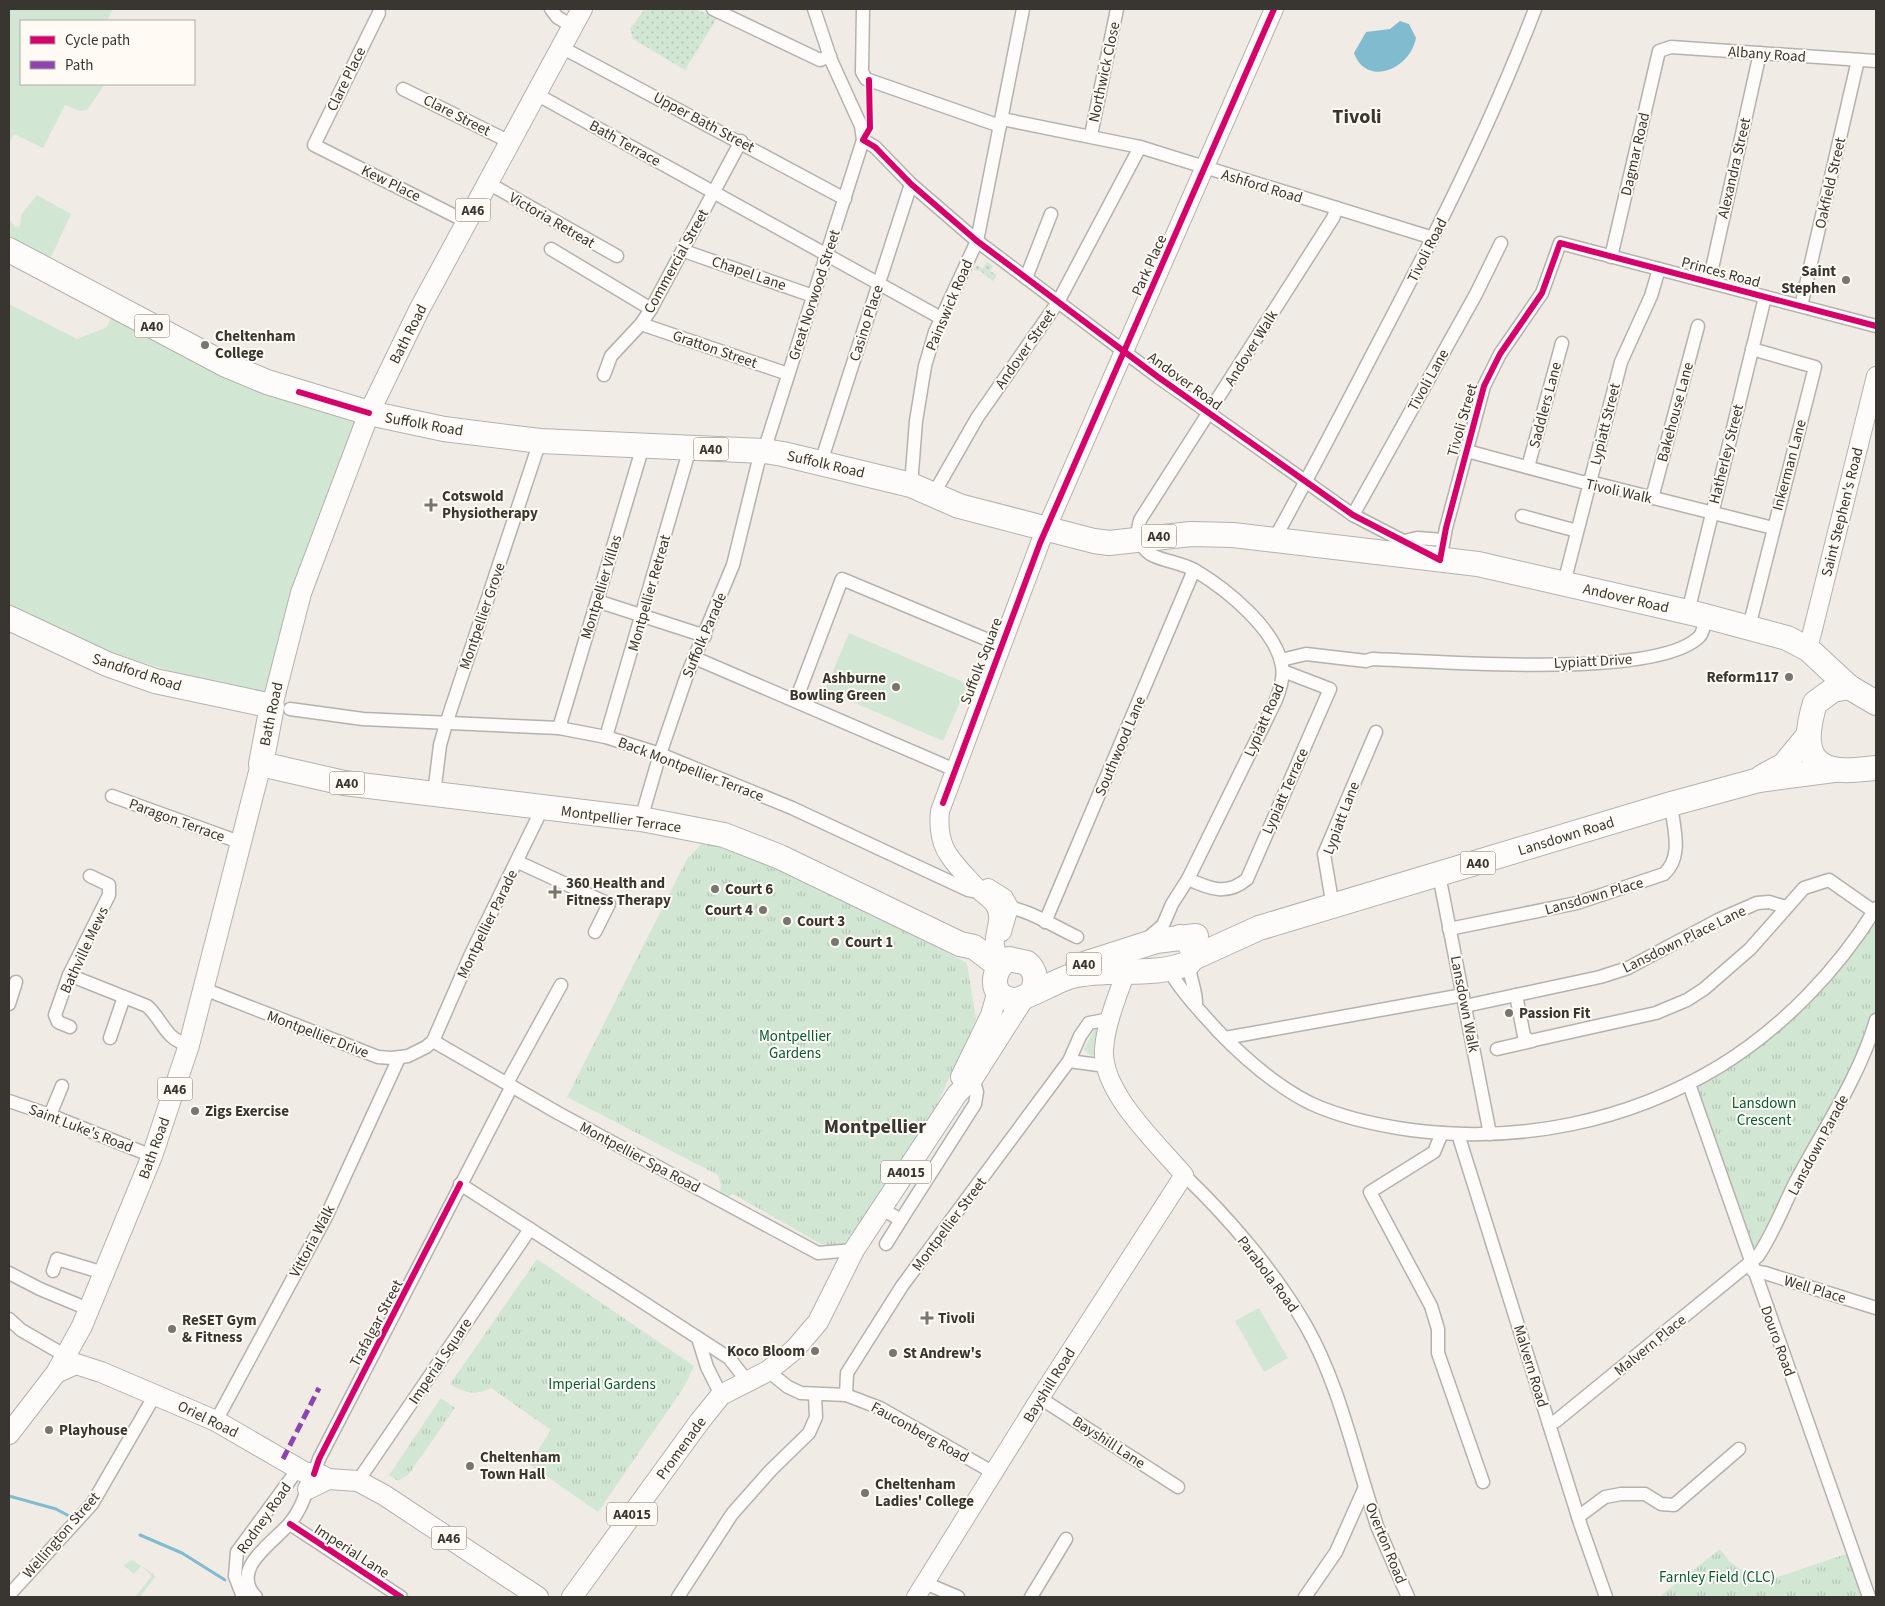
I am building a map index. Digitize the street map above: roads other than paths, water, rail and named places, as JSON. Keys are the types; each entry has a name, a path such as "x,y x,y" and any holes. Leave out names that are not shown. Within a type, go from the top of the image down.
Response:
{"highway":[{"name":"A40","path":"9,250 226,365 267,382 368,413"},
{"name":"Suffolk Road","path":"368,413 538,450 643,446 764,451 821,462 911,485 959,506 1094,542 1108,543 1191,534 1275,538"},
{"name":"Andover Road","path":"1275,538 1442,550 1478,564 1749,627 1787,638 1808,648 1849,687 1876,703"},
{"name":"Sandford Road","path":"9,620 107,664 155,681 281,707"},
{"path":"1808,648 1814,678 1815,703 1807,737 1814,755 1823,764 1834,770"},
{"path":"1815,703 1833,690 1849,687"},
{"name":"Bath Road","path":"261,764 281,707"},
{"name":"Lansdown Road","path":"1759,780 1784,765 1807,737"},
{"name":"Montpellier Terrace","path":"261,764 344,783 641,819 717,833 746,843 868,898 976,943 1006,970"},
{"name":"Lansdown Road","path":"1191,960 1260,928 1671,804 1759,780 1834,770 1876,768"},
{"name":"Lansdown Road","path":"1172,931 1260,928"},
{"name":"A40","path":"1172,931 1156,941 1065,969 1006,970 1010,1000 1072,976 1142,972 1191,960"},
{"path":"1172,931 1191,944 1191,960"},
{"path":"1135,948 1142,972"},
{"path":"1006,970 1036,980 1027,995"}],"main road":[{"name":"Bath Road","path":"281,707 301,593 368,413 415,319 582,9"},
{"name":"Bath Road","path":"9,1434 61,1364 85,1318 152,1156 189,1045 261,764"},
{"name":"A4015","path":"957,1094 962,1075 991,1015 1006,970"},
{"name":"A4015","path":"747,1382 768,1371 795,1349 818,1322 854,1250 957,1094 972,1078 1027,995"},
{"name":"A46","path":"85,1318 83,1346 88,1358 101,1372"},
{"name":"Oriel Road","path":"61,1364 76,1364 101,1372 216,1421 310,1477 358,1481"},
{"name":"Promenade","path":"572,1597 721,1395 747,1382"},
{"name":"A46","path":"358,1481 384,1495 538,1597"}],"street":[{"path":"551,9 557,17 572,26"},
{"path":"713,9 820,60 830,56"},
{"path":"814,9 830,56 861,126 863,140"},
{"name":"Ashford Road","path":"863,9 862,72 868,80 1001,122 1091,135 1140,147 1205,169 1433,238"},
{"name":"Painswick Road","path":"911,485 921,384 930,349 941,318 977,241 1024,9"},
{"name":"Northwick Close","path":"1091,135 1117,9"},
{"name":"Park Place","path":"1045,530 1274,9"},
{"name":"Tivoli Road","path":"1275,538 1433,238 1512,69 1534,9"},
{"name":"Clare Place","path":"314,145 379,13"},
{"name":"Upper Bath Street","path":"561,47 740,141 845,199"},
{"name":"Albany Road","path":"1659,51 1671,47 1876,62"},
{"name":"Dagmar Road","path":"1611,257 1659,51"},
{"name":"Alexandra Street","path":"1709,282 1760,53"},
{"name":"Oakfield Street","path":"1801,306 1813,261 1858,60"},
{"name":"Clare Street","path":"403,88 510,142"},
{"name":"Bath Terrace","path":"536,94 941,318"},
{"name":"Andover Road","path":"863,140 875,146 911,184 977,241 1305,484 1353,515 1405,541 1442,550"},
{"name":"Great Norwood Street","path":"764,451 863,140"},
{"name":"Commercial Street","path":"604,376 611,356 641,324 651,309 684,251 740,141"},
{"name":"Kew Place","path":"314,145 467,222"},
{"name":"Andover Street","path":"933,495 977,418 1058,302 1140,147"},
{"name":"Victoria Retreat","path":"488,183 617,256"},
{"name":"Casino Place","path":"821,462 911,184"},
{"name":"Andover Walk","path":"1136,539 1140,520 1333,218 1337,208"},
{"path":"1026,278 1051,214"},
{"name":"Tivoli Lane","path":"1353,515 1476,294 1501,243"},
{"name":"Princes Road","path":"1560,243 1876,326"},
{"name":"Tivoli Street","path":"1442,550 1484,386 1500,354 1542,293 1560,243"},
{"path":"551,249 651,309"},
{"name":"Chapel Lane","path":"684,251 813,296"},
{"name":"Lypiatt Street","path":"1564,584 1576,531 1621,362 1651,296 1659,269"},
{"name":"Hatherley Street","path":"1697,614 1711,512 1765,297"},
{"name":"Gratton Street","path":"641,324 788,374"},
{"name":"Bakehouse Lane","path":"1652,498 1698,326"},
{"name":"Saddlers Lane","path":"1528,467 1562,343"},
{"name":"Inkerman Lane","path":"1749,627 1815,366 1752,349"},
{"name":"Saint Stephen's Road","path":"1808,648 1876,376"},
{"name":"Montpellier Villas","path":"559,728 643,446"},
{"name":"Montpellier Retreat","path":"606,737 690,448"},
{"name":"Montpellier Grove","path":"434,794 440,745 446,724 538,450"},
{"name":"Suffolk Parade","path":"641,819 660,754 687,675 705,636 733,565 758,463 764,451"},
{"name":"Tivoli Walk","path":"1466,451 1582,482 1590,482 1773,528"},
{"path":"1522,516 1576,531"},
{"name":"Suffolk Square","path":"1003,908 994,904 946,851 939,831 940,811 1000,645 1045,530"},
{"name":"Andover Road","path":"1405,541 1417,538 1442,550"},
{"name":"Lypiatt Road","path":"1136,539 1151,554 1194,570 1219,587 1253,618 1269,637 1282,666 1281,685 1276,700 1188,879 1172,904 1172,931"},
{"name":"Southwood Lane","path":"1045,922 1194,570"},
{"name":"Suffolk Square","path":"796,700 842,579 1000,645"},
{"path":"597,601 705,636"},
{"name":"Lypiatt Drive","path":"1282,666 1306,654 1366,661 1372,659 1461,663 1575,664 1612,662 1669,652 1696,639 1702,634 1697,614"},
{"path":"695,658 955,770"},
{"name":"Lypiatt Terrace","path":"1188,879 1208,888 1222,890 1235,888 1248,879 1330,689 1282,666"},
{"name":"Back Montpellier Terrace","path":"281,707 362,719 559,728 606,737 660,754 792,808 968,890 978,885"},
{"name":"Lypiatt Lane","path":"1333,907 1324,854 1376,732"},
{"name":"Paragon Terrace","path":"112,796 242,843"},
{"name":"Lansdown Place","path":"1449,929 1577,902 1664,874 1673,864 1676,852 1671,804"},
{"name":"Montpellier Parade","path":"432,1041 471,954 518,862 542,808"},
{"path":"518,862 609,904 595,932"},
{"name":"Lansdown Walk","path":"1439,875 1490,1134"},
{"name":"Bathville Mews","path":"70,1027 58,1022 55,1015 69,976 109,895 109,885 90,876"},
{"path":"1142,972 1172,975 1185,997 1196,1005 1225,1038 1268,1077 1311,1103 1360,1121 1442,1133 1490,1134 1538,1130 1594,1119 1642,1104 1689,1084 1748,1048 1791,1012 1822,980 1876,911 1828,880 1804,888 1743,955 1687,1000 1656,1013 1497,1049"},
{"name":"Lansdown Place Lane","path":"1225,1038 1464,1001 1516,995 1600,977 1628,968 1718,920 1757,903 1769,902 1786,907"},
{"path":"1003,908 1045,922 1078,937"},
{"path":"1003,908 998,920 976,943 995,952 1006,970"},
{"path":"1003,908 1002,936 1006,970"},
{"path":"1191,960 1190,980 1196,997 1196,1005"},
{"name":"Parabola Road","path":"1142,972 1116,1001 1110,1019 1104,1050 1112,1087 1119,1098 1184,1175 1216,1206 1277,1281 1307,1327 1331,1382 1365,1488"},
{"path":"1096,974 1108,980 1113,988 1116,1001"},
{"path":"69,976 148,1006 169,1035 189,1045"},
{"path":"9,1004 16,982"},
{"name":"Trafalgar Street","path":"310,1477 560,985"},
{"name":"Montpellier Drive","path":"204,989 385,1058 399,1058 418,1052 432,1041"},
{"path":"1516,995 1524,1036 1532,1041"},
{"path":"110,1038 124,997"},
{"name":"Montpellier Street","path":"846,1395 847,1373 902,1286 1069,1061 1089,1023 1110,1019"},
{"name":"Lansdown Parade","path":"1752,1268 1774,1231 1796,1182 1856,1074 1868,1046 1876,1020"},
{"name":"Montpellier Spa Road","path":"432,1041 818,1253 854,1250"},
{"name":"Vittoria Walk","path":"216,1421 326,1218 399,1058"},
{"path":"1069,1061 1106,1066"},
{"path":"886,1244 976,1104 977,1092 972,1078"},
{"name":"Douro Road","path":"1689,1084 1869,1597"},
{"path":"50,1115 62,1086"},
{"name":"Saint Luke's Road","path":"9,1101 50,1115 152,1156"},
{"path":"1442,1133 1434,1152 1370,1192 1431,1306 1438,1329 1438,1353 1483,1482"},
{"name":"Malvern Road","path":"1458,1134 1578,1516 1606,1597"},
{"name":"Bayshill Road","path":"921,1590 1040,1398 1184,1175"},
{"path":"460,1184 729,1358 747,1382"},
{"path":"882,1209 901,1220"},
{"name":"Imperial Square","path":"358,1481 530,1229"},
{"path":"53,1271 57,1259 104,1273"},
{"name":"Well Place","path":"1752,1268 1876,1308"},
{"name":"Malvern Place","path":"1549,1424 1556,1421 1752,1268"},
{"path":"9,1273 40,1289 85,1318"},
{"path":"9,1319 61,1364"},
{"path":"698,1338 707,1367 721,1395"},
{"path":"768,1371 788,1387 815,1395 846,1395"},
{"name":"Wellington Street","path":"9,1595 92,1504 155,1395"},
{"path":"678,1597 732,1514 771,1470 810,1432 816,1417 815,1395"},
{"name":"Fauconberg Road","path":"846,1395 880,1408 994,1473"},
{"name":"Bayshill Lane","path":"1040,1398 1178,1487"},
{"path":"1578,1516 1605,1497 1621,1494 1648,1495 1661,1504 1674,1505 1739,1449"},
{"name":"Rodney Road","path":"249,1595 249,1576 255,1558 290,1524 310,1477"},
{"name":"Rodney Road","path":"249,1595 235,1576 237,1552 310,1477"},
{"path":"1306,1597 1336,1552 1365,1488"},
{"name":"Overton Road","path":"1365,1488 1377,1526 1408,1597"},
{"name":"Imperial Lane","path":"290,1524 401,1597"},
{"path":"1030,1597 1066,1539"},
{"path":"921,1590 958,1597"}],"water":[{"path":"1400,21 1409,24 1416,38 1412,49 1397,66 1377,72 1368,70 1360,63 1354,53 1366,32 1390,29"}],"waterway":[{"path":"9,1496 56,1509 71,1517"},
{"path":"140,1535 182,1553 225,1580"}],"place":[{"name":"Saint Stephen","path":"1846,280"},
{"name":"Cheltenham College","path":"205,345"},
{"name":"Cotswold Physiotherapy","path":"431,505"},
{"name":"Reform117","path":"1789,677"},
{"name":"Ashburne Bowling Green","path":"896,687"},
{"name":"Court 6","path":"715,889"},
{"name":"360 Health and Fitness Therapy","path":"555,892"},
{"name":"Court 4","path":"763,910"},
{"name":"Court 3","path":"787,921"},
{"name":"Court 1","path":"835,942"},
{"name":"Passion Fit","path":"1509,1013"},
{"name":"Zigs Exercise","path":"195,1111"},
{"name":"Tivoli","path":"927,1318"},
{"name":"ReSET Gym & Fitness","path":"172,1329"},
{"name":"Koco Bloom","path":"815,1351"},
{"name":"St Andrew's","path":"893,1353"},
{"name":"Playhouse","path":"49,1430"},
{"name":"Cheltenham Town Hall","path":"470,1466"},
{"name":"Cheltenham Ladies' College","path":"865,1493"}],"district":[{"name":"Tivoli","path":"1357,116"},
{"name":"Montpellier","path":"875,1126"}],"park label":[{"name":"Montpellier Gardens","path":"795,1044"},
{"name":"Lansdown Crescent","path":"1764,1112"},
{"name":"Imperial Gardens","path":"602,1384"},
{"name":"Farnley Field (CLC)","path":"1717,1577"}]}
